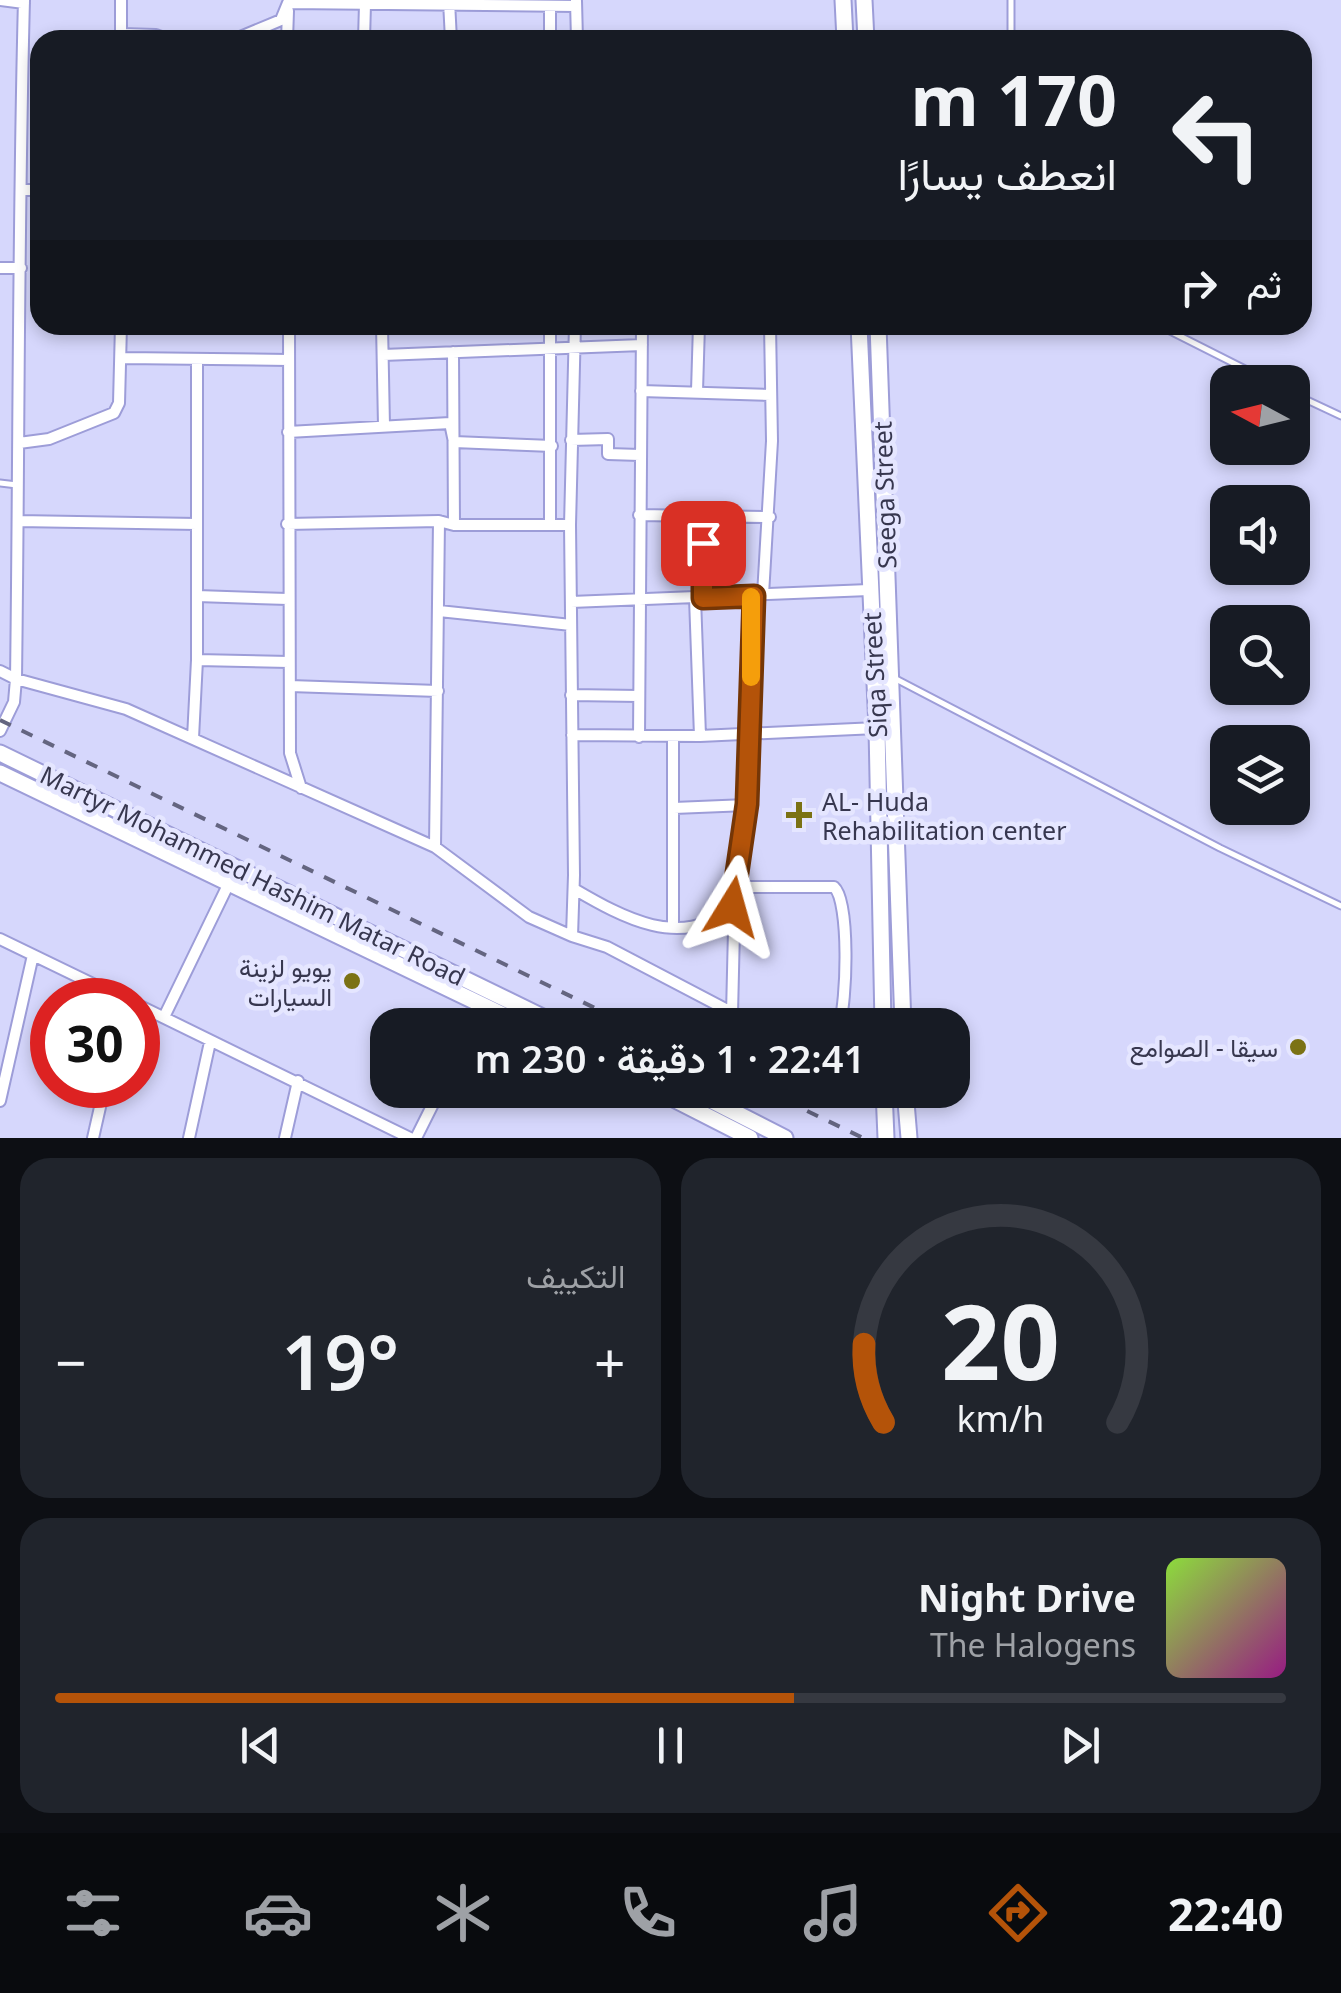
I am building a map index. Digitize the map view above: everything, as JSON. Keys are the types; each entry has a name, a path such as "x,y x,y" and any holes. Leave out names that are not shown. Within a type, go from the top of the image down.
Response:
{"main road":[{"path":"843,0 845,30"},
{"path":"864,0 866,30"},
{"name":"Siqa Street","path":"859,335 877,728 883,1008"},
{"name":"Seega Street","path":"878,335 902,1008"},
{"name":"Martyr Mohammed Hashim Matar Road","path":"0,753 525,1008"},
{"name":"Martyr Mohammed Hashim Matar Road","path":"0,772 490,1008"},
{"path":"691,1108 750,1138"},
{"path":"726,1108 785,1138"},
{"path":"885,1108 886,1138"},
{"path":"907,1108 909,1138"}],"street":[{"path":"0,0 24,1 22,268 16,378 16,679 14,702 0,731"},
{"path":"121,0 121,30"},
{"path":"288,2 550,6 576,3 577,30"},
{"path":"256,30 281,20 288,2"},
{"path":"287,30 288,2"},
{"path":"449,3 450,30"},
{"path":"364,30 365,4"},
{"path":"550,6 550,30"},
{"path":"21,190 30,190"},
{"path":"0,268 22,268"},
{"path":"19,443 48,439 114,413 119,403 121,335"},
{"path":"289,335 290,753 301,788"},
{"path":"382,335 384,426"},
{"path":"550,335 550,525"},
{"path":"572,936 570,526 576,335"},
{"path":"639,736 642,335"},
{"path":"697,392 698,335"},
{"path":"574,889 638,924 672,928 706,924 732,907 747,804 759,596 770,517 770,335"},
{"path":"383,355 642,345"},
{"path":"453,352 454,525"},
{"path":"122,358 288,360"},
{"path":"193,738 197,660 197,360"},
{"path":"641,390 772,394"},
{"path":"288,432 450,423 454,442"},
{"path":"571,440 608,439 608,454 640,455"},
{"path":"454,442 552,446"},
{"path":"640,516 770,517"},
{"path":"700,736 703,516"},
{"path":"18,521 197,524"},
{"path":"287,524 439,522 570,526"},
{"path":"435,847 439,522"},
{"path":"570,602 869,590"},
{"path":"197,596 288,598"},
{"path":"439,610 571,626"},
{"path":"197,660 289,662"},
{"path":"0,671 16,679 126,709 435,847 528,917 607,947 721,1008"},
{"path":"290,686 438,691"},
{"path":"571,695 639,696"},
{"path":"572,735 700,736 877,728"},
{"path":"672,928 673,736"},
{"path":"674,808 747,804"},
{"path":"164,1018 229,883"},
{"path":"735,887 825,886 839,890 842,1008"},
{"path":"732,1008 735,887"},
{"path":"0,939 78,978"},
{"path":"0,1101 32,956"},
{"path":"480,1008 482,1004"},
{"path":"160,1016 413,1138 430,1108"},
{"path":"189,1138 210,1042"},
{"path":"285,1138 298,1082"},
{"path":"93,1138 100,1108"}],"lane":[{"path":"1011,0 1011,30"},
{"path":"1178,335 1237,365"},
{"path":"1310,401 1341,416"},
{"path":"0,483 19,485"},
{"path":"890,676 1220,848 1341,906"}],"railway":[{"path":"0,720 595,1008"},
{"path":"801,1108 863,1138"}],"slow traffic":[{"path":"751,597 754,596 751,677"}],"place":[{"name":"AL- Huda Rehabilitation center","path":"799,815"},
{"name":"يويو لزينة السيارات","path":"352,981"},
{"name":"سيقا - الصوامع","path":"1298,1047"}],"route":[{"path":"703,543 703,598 754,596 747,804 732,907"}]}
